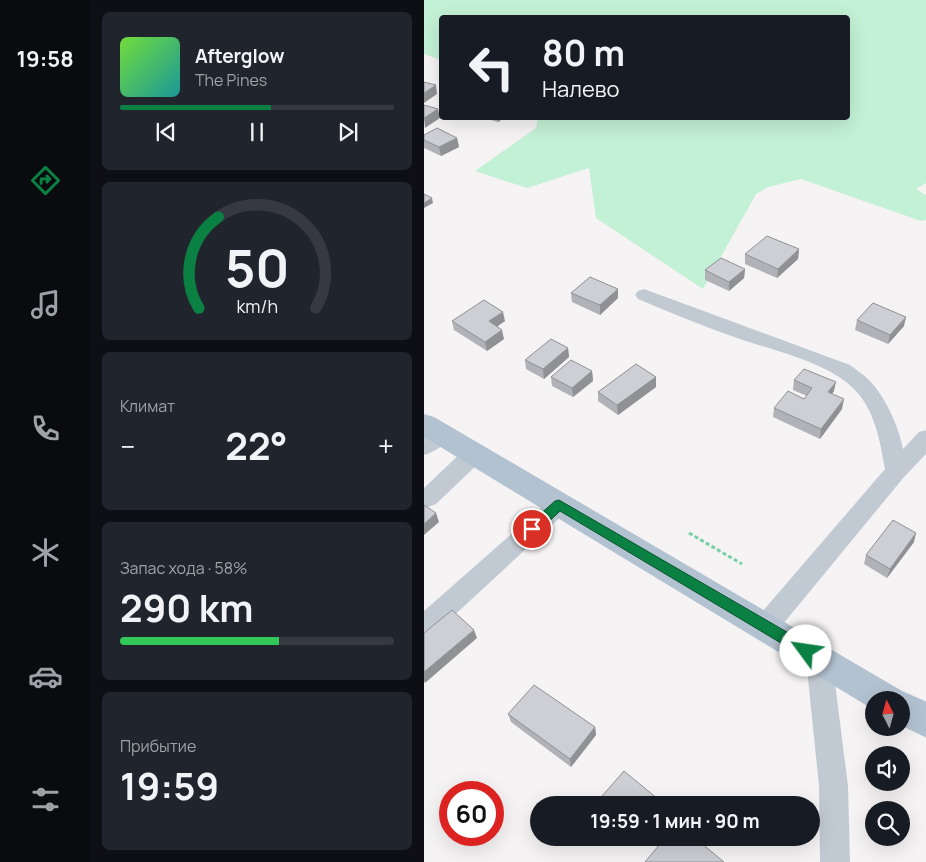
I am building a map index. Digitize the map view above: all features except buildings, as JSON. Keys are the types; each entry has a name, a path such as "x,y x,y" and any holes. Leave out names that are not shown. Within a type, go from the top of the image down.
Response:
{"main road":[{"path":"430,435 474,454 874,691"},
{"path":"910,712 926,722"}],"street":[{"path":"644,296 697,317 816,358 843,370 862,385 880,413 890,434 896,471"},
{"path":"765,627 926,438"},
{"path":"428,498 474,454"},
{"path":"424,627 559,504"},
{"path":"819,659 837,831 835,862"}],"path":[{"path":"689,533 742,564"}],"green space":[{"path":"424,0 926,0 926,183 916,189 926,195 926,220 921,221 801,179 768,187 756,194 703,289 596,218 589,168 527,188 475,171 536,128 538,120 850,120 850,15 439,15 439,59 424,54"}],"route":[{"path":"532,529 559,504 806,651"}]}
